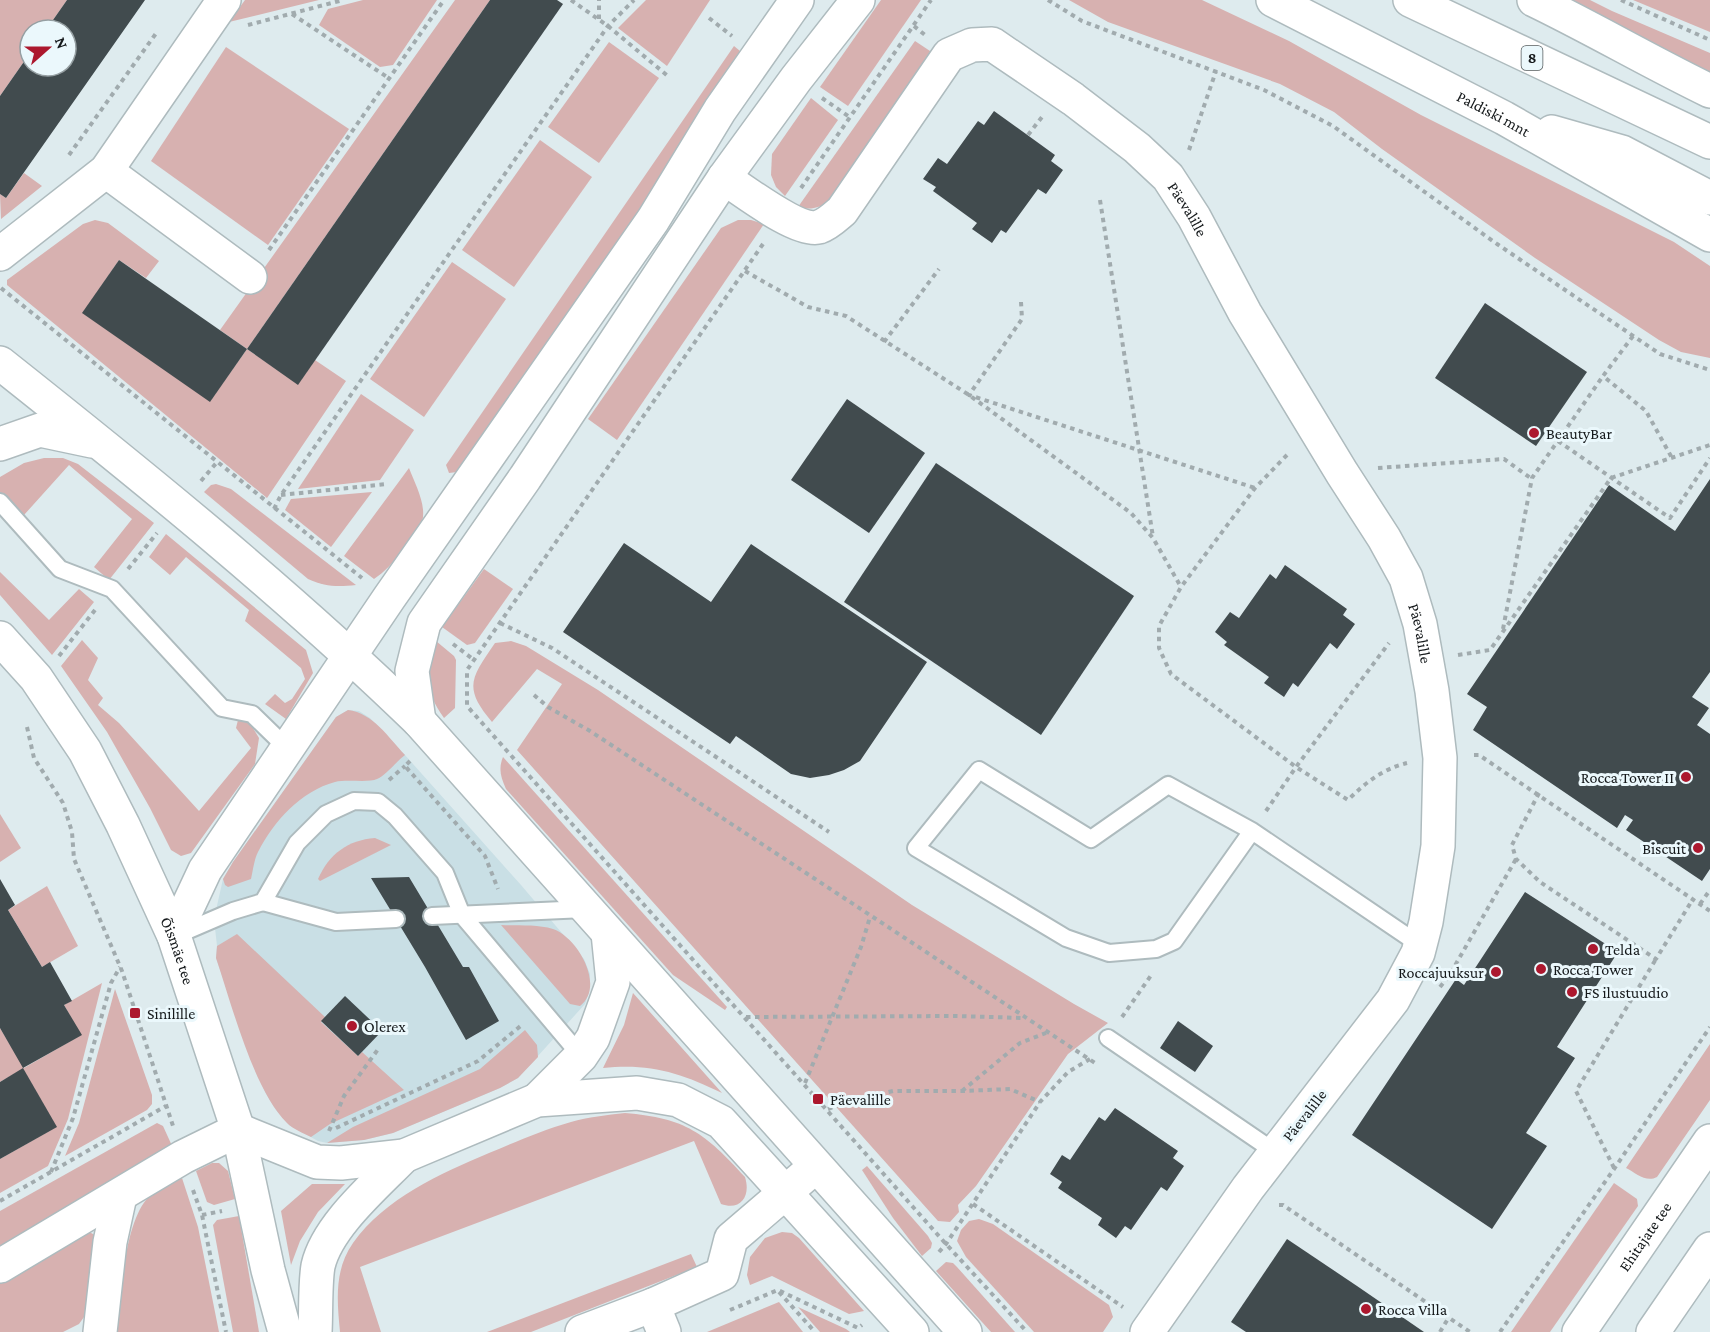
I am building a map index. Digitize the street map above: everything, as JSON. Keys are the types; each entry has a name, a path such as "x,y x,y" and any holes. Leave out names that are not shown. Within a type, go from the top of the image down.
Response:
{"main road":[{"path":"0,254 106,171 224,0"},
{"path":"174,936 205,870 352,656 389,598 653,220 720,110 798,0"},
{"path":"419,721 412,671 424,623 525,478 724,178 796,79 858,0"},
{"name":"Paldiski mnt","path":"1273,0 1504,118 1710,235"},
{"name":"8","path":"1410,0 1710,142"},
{"path":"1534,0 1710,91"},
{"name":"Päevalille","path":"782,215 799,225 817,227 830,221 842,211 949,55 972,45 992,44 1073,99 1137,148 1168,177 1194,217 1245,313 1384,538 1406,578 1422,635 1440,758 1438,846 1420,945 1410,970 1393,1000 1248,1188 1148,1332"},
{"path":"1504,118 1622,152 1710,198"},
{"path":"106,171 250,277"},
{"path":"724,178 782,215"},
{"path":"0,363 179,506 352,656 419,721 965,1332"},
{"path":"0,444 40,430 100,442"},
{"name":"Õismäe tee","path":"0,638 36,678 85,752 123,825 174,936 238,1130 268,1270 285,1332"},
{"path":"537,1100 581,1056 592,1038 613,982 608,933"},
{"path":"0,1266 183,1157 238,1130 317,1162 341,1163 404,1156 537,1100 637,1093 678,1100 721,1122 912,1332"},
{"name":"Ehitajate tee","path":"1579,1332 1710,1141"},
{"path":"315,1332 318,1267 328,1240 363,1197 404,1156"},
{"path":"582,1332 659,1318 722,1274 730,1239 816,1166"},
{"path":"100,1332 110,1242 120,1196"},
{"path":"1653,1332 1710,1249"}],"lane":[{"path":"0,502 60,569 112,589 222,708 252,714 288,749"},
{"path":"1251,831 1174,941 1156,949 1109,953 1066,938 916,848 979,770 1091,840 1168,785 1251,831 1420,945"},
{"path":"263,902 297,843 326,814 354,801 378,802 395,816 445,873 462,915 581,1056"},
{"path":"174,936 233,911 263,902 336,922 396,919"},
{"path":"432,916 585,909"},
{"path":"1107,1038 1275,1152"}],"path":[{"path":"68,156 171,13 202,31 249,24 343,0"},
{"path":"250,277 444,0"},
{"path":"571,0 608,26 669,77"},
{"path":"599,0 599,20"},
{"path":"274,509 281,495 608,26 634,0"},
{"path":"931,0 467,670 467,706 1027,1332"},
{"path":"1048,0 1082,21 1264,90 1333,126 1497,244 1660,354 1710,370"},
{"path":"1621,0 1710,40"},
{"path":"292,14 390,79"},
{"path":"1168,177 1185,159 1197,133 1216,71"},
{"path":"1028,135 1046,112"},
{"path":"1100,200 1153,538"},
{"path":"884,342 939,269"},
{"path":"745,270 808,307 846,316 969,395 1131,513 1153,538 1181,587"},
{"path":"0,288 274,509 389,598"},
{"path":"969,395 1022,319 1021,302"},
{"path":"1502,632 1532,479 1633,336"},
{"path":"1603,376 1646,411 1672,458"},
{"path":"969,395 1255,488"},
{"path":"1558,441 1670,518 1710,458"},
{"path":"1448,656 1490,650 1611,478 1710,445"},
{"path":"1287,455 1255,488 1181,587 1159,626 1159,648 1171,674 1296,767 1348,800 1365,783 1389,768 1415,761"},
{"path":"1376,468 1504,459 1532,479"},
{"path":"281,495 387,484"},
{"path":"424,623 474,660"},
{"path":"500,623 552,648 829,832"},
{"path":"1251,831 1391,640"},
{"path":"534,695 548,707 590,731 1099,1065"},
{"path":"26,726 34,758 63,803 72,832 74,859 120,967 183,1157 187,1176 202,1215 226,1332"},
{"path":"1471,755 1479,755 1539,794 1710,911"},
{"path":"1539,794 1512,845 1516,859 1540,882 1656,959"},
{"path":"1434,995 1449,976 1516,859"},
{"path":"1700,904 1710,890"},
{"path":"1614,1169 1576,1091 1693,899"},
{"path":"805,1083 861,947 870,916"},
{"path":"916,1276 946,1244 1040,1102 1068,1072 1089,1060 1107,1038 1174,941"},
{"path":"51,1172 73,1118 111,983 120,967"},
{"path":"305,1158 329,1131 478,1061 541,1009"},
{"path":"746,1017 1026,1018"},
{"path":"1500,1332 1710,1027"},
{"path":"962,1091 1020,1043 1046,1032"},
{"path":"329,1131 344,1096 379,1048"},
{"path":"828,1109 853,1100 893,1091 1010,1089 1040,1102"},
{"path":"0,1201 166,1106"},
{"path":"1248,1188 1268,1203 1283,1205 1470,1332"},
{"path":"973,1204 1125,1308"},
{"path":"202,1215 255,1206"},
{"path":"723,1313 778,1290 858,1330 887,1303"},
{"path":"778,1290 815,1332"},
{"path":"1440,1332 1449,1317"}],"shaded area":[{"path":"0,0 67,0 54,18 18,18 18,70 0,96"},
{"path":"245,0 319,0 229,22"},
{"path":"363,0 437,0 393,65 380,67 319,25 328,9"},
{"path":"455,0 490,0 247,349 220,330"},
{"path":"646,0 710,0 667,66 618,28"},
{"path":"881,0 921,0 848,106 820,87"},
{"path":"1069,0 1202,0 1289,41 1421,115 1674,242 1710,266 1710,358 1681,352 1659,340 1535,258 1334,112 1280,84 1108,22"},
{"path":"1565,0 1590,0 1710,53 1710,84"},
{"path":"1633,0 1710,0 1710,32"},
{"path":"915,41 933,53 831,201 815,208 798,207"},
{"path":"609,42 659,78 599,163 548,127"},
{"path":"734,46 746,56 457,472 449,473 446,465"},
{"path":"226,47 349,129 268,245 151,161"},
{"path":"811,98 838,120 785,196 776,187 771,175 772,154"},
{"path":"540,140 592,177 514,287 462,250"},
{"path":"24,173 42,186 1,219 0,194 6,198"},
{"path":"95,220 108,223 159,261 146,278 119,260 83,313 210,401 247,349 298,384 315,360 346,381 267,498 7,285 7,280 83,224"},
{"path":"738,220 751,220 764,224 617,440 588,419 721,228"},
{"path":"452,262 506,299 424,417 370,379"},
{"path":"361,394 414,430 380,480 298,489"},
{"path":"44,458 63,458 78,464 154,523 109,580 94,567 132,519 69,465 24,515 0,492 0,477 24,463"},
{"path":"409,468 422,502 422,522 406,546 374,579 344,556"},
{"path":"216,484 231,489 356,585 332,586 308,579 204,492 211,485"},
{"path":"372,492 331,547 285,510 291,499"},
{"path":"166,534 306,650 313,673 286,719 265,704 275,694 285,703 292,699 305,679 301,668 245,621 249,610 186,557 170,575 149,557"},
{"path":"484,569 513,589 475,643 467,645 442,627"},
{"path":"0,572 49,620 79,589 94,602 52,655 0,595"},
{"path":"82,640 98,658 88,680 103,698 98,705 119,723 199,811 251,748 236,728 238,720 248,720 259,738 255,764 191,853 181,856 171,850 107,732 61,666"},
{"path":"436,641 456,660 455,708 444,718 433,698 429,681 430,663"},
{"path":"511,641 526,646 598,690 912,905 1108,1023 1068,1054 976,1186 958,1205 959,1212 950,1222 938,1221 517,750 562,684 537,669 492,722 477,700 474,682 476,674 495,643"},
{"path":"348,710 359,711 370,718 405,755 584,959 590,974 589,992 585,1004 518,1078 500,1088 393,1133 364,1140 327,1143 318,1141 289,1125 265,1092 247,1049 216,958 214,919 223,879 233,862 336,717"},
{"path":"348,710 373,721 405,755 377,779 335,782 311,792 290,809 272,829 257,855 251,879 228,887 225,885 223,879 233,862 336,717"},
{"path":"503,757 727,1007 725,1010 673,975 506,789 501,773"},
{"path":"0,814 21,848 0,862"},
{"path":"375,838 391,845 320,881 318,879 328,862 340,850 356,842"},
{"path":"47,886 78,946 42,967 8,910"},
{"path":"501,925 547,927 562,934 571,942 585,963 589,975 590,987 587,997 580,1006 570,1004"},
{"path":"237,934 325,1017 321,1022 358,1056 362,1052 404,1090 330,1124 311,1137 287,1123 275,1108 254,1068 216,958 217,946"},
{"path":"102,983 68,1119 48,1166 0,1193 0,1159 56,1127 23,1069 0,1082 0,1028 24,1068 81,1035 64,1005"},
{"path":"115,989 152,1095 152,1104 147,1110 65,1156 79,1123"},
{"path":"633,993 722,1093 665,1071 636,1067 603,1068 624,1025"},
{"path":"525,1030 537,1045 538,1057 518,1078 500,1088 393,1133 364,1140 327,1143 353,1127 480,1069"},
{"path":"1710,1044 1710,1100 1657,1177 1649,1179 1637,1175 1626,1168"},
{"path":"625,1113 664,1119 693,1130 706,1139 745,1177 747,1190 743,1200 734,1205 721,1204 694,1141 360,1267 381,1332 340,1332 338,1286 347,1253 366,1227 397,1200 433,1179 539,1132 577,1120"},
{"path":"157,1123 163,1126 173,1148 0,1248 0,1211"},
{"path":"212,1163 219,1163 228,1171 235,1199 214,1205 207,1202 196,1171"},
{"path":"867,1166 928,1236 932,1243 931,1248 922,1256 893,1218 862,1170"},
{"path":"182,1178 198,1227 219,1332 115,1332 128,1244 139,1212 149,1197"},
{"path":"1614,1183 1637,1199 1638,1206 1550,1332 1511,1332"},
{"path":"312,1184 345,1184 318,1212 300,1241 291,1265 281,1211"},
{"path":"239,1216 259,1332 233,1332 213,1225 217,1220"},
{"path":"979,1219 993,1224 1109,1305 1113,1317 1103,1332 1034,1332 966,1257 957,1241 961,1230 969,1221"},
{"path":"782,1232 792,1233 799,1238 864,1311 849,1314 772,1276 750,1285 747,1275 750,1257 765,1238"},
{"path":"84,1233 97,1236 89,1299 84,1317 79,1324 63,1332 0,1332 0,1282"},
{"path":"691,1254 697,1267 531,1332 487,1332"},
{"path":"946,1262 953,1263 957,1267 1015,1332 991,1332 936,1271"},
{"path":"779,1302 803,1332 707,1332"},
{"path":"798,1307 846,1329 850,1332 820,1332"}],"building":[{"path":"67,0 145,0 6,198 0,194 0,96 18,70 18,78 78,78 78,18 54,18"},
{"path":"490,0 557,0 563,4 298,385 247,349"},
{"path":"994,111 1055,155 1051,161 1063,170 1046,194 1038,189 1006,233 1001,230 992,243 972,229 977,223 933,191 936,187 923,179 938,158 947,164 978,121 984,125"},
{"path":"119,260 247,349 210,402 82,313"},
{"path":"1485,303 1587,372 1536,446 1435,378"},
{"path":"847,399 925,453 869,533 791,480"},
{"path":"936,463 1134,596 1041,735 844,602"},
{"path":"1710,479 1710,672 1692,697 1709,708 1697,725 1710,734 1710,869 1702,881 1626,830 1633,820 1625,815 1617,828 1473,730 1487,707 1467,694 1609,485 1675,531"},
{"path":"624,543 711,602 751,544 927,662 860,761 829,775 810,778 791,774 736,736 730,744 563,632"},
{"path":"1285,565 1347,609 1343,615 1355,624 1337,649 1330,643 1298,687 1293,683 1284,697 1264,683 1269,677 1224,645 1227,642 1215,632 1230,612 1239,618 1270,574 1276,579"},
{"path":"409,877 463,967 469,967 499,1021 466,1040 371,878"},
{"path":"0,879 15,905 8,910 42,967 50,962 72,1001 64,1005 82,1035 23,1068 0,1028"},
{"path":"1525,892 1618,952 1557,1047 1575,1058 1526,1133 1547,1146 1492,1229 1352,1135 1456,979 1464,985"},
{"name":"Olerex","path":"345,996 382,1031 358,1056 321,1021"},
{"path":"1178,1021 1213,1046 1195,1072 1160,1048"},
{"path":"23,1068 57,1127 0,1159 0,1082"},
{"path":"1115,1108 1178,1151 1173,1158 1184,1166 1167,1191 1161,1187 1131,1230 1125,1226 1116,1238 1098,1225 1102,1218 1058,1188 1062,1182 1050,1174 1062,1155 1070,1160 1099,1117 1105,1121"},
{"path":"1287,1239 1424,1332 1246,1332 1231,1322"}],"place":[{"name":"BeautyBar","path":"1534,433"},
{"name":"Rocca Tower II","path":"1686,777"},
{"name":"Biscuit","path":"1698,848"},
{"name":"Telda","path":"1593,949"},
{"name":"Rocca Tower","path":"1541,969"},
{"name":"Roccajuuksur","path":"1496,972"},
{"name":"FS ilustuudio","path":"1572,992"},
{"name":"Sinilille","path":"135,1013"},
{"name":"Olerex","path":"352,1026"},
{"name":"Päevalille","path":"818,1099"},
{"name":"Rocca Villa","path":"1366,1309"}]}
